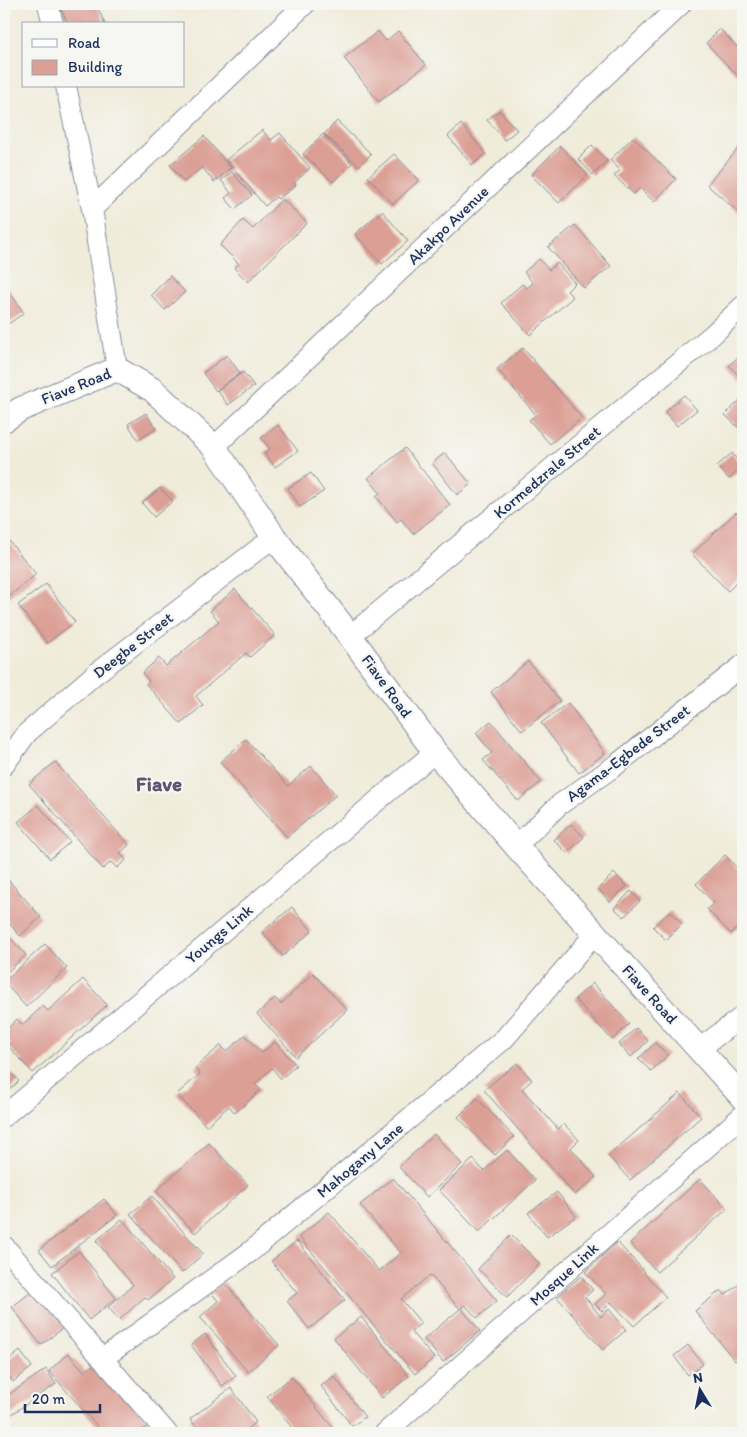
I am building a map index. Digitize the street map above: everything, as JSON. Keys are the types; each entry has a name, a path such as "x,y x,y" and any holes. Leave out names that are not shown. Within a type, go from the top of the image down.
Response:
{"street":[{"path":"48,4 52,22"},
{"path":"92,209 305,4"},
{"name":"Akakpo Avenue","path":"214,447 681,4"},
{"path":"66,88 92,209 117,370"},
{"name":"Kormedzrale Street","path":"350,636 712,335 743,306"},
{"name":"Fiave Road","path":"4,420 21,409 117,370 153,390 214,447 274,537 435,752 516,846 743,1098"},
{"name":"Deegbe Street","path":"4,765 26,733 95,674 274,537"},
{"name":"Agama-Egbede Street","path":"516,846 559,805 616,765 743,665"},
{"name":"Youngs Link","path":"4,1116 435,752"},
{"name":"Mahogany Lane","path":"102,1358 250,1252 504,1039 595,934"},
{"path":"699,1049 743,1016"},
{"name":"Mosque Link","path":"384,1433 743,1115"},
{"path":"4,1246 166,1433"}],"building":[{"path":"96,4 104,22 67,22 60,7 64,5"},
{"path":"720,29 739,49 743,44 743,71 738,76 706,43"},
{"path":"378,31 386,41 398,31 426,65 379,102 344,58"},
{"path":"499,110 517,130 505,140 487,120"},
{"path":"337,121 371,154 359,166 324,134"},
{"path":"461,124 486,154 472,165 448,136"},
{"path":"262,130 271,140 280,133 310,168 294,183 296,185 265,206 226,160"},
{"path":"323,134 352,163 333,182 303,154"},
{"path":"204,136 231,168 214,182 202,167 184,182 170,165"},
{"path":"633,137 676,179 654,202 640,188 634,194 614,176 620,170 610,160"},
{"path":"743,143 743,216 707,185"},
{"path":"592,145 607,161 593,175 578,159"},
{"path":"560,146 588,175 559,203 531,175"},
{"path":"394,154 419,180 393,204 368,177"},
{"path":"232,172 252,195 235,209 225,198 231,193 221,180"},
{"path":"282,199 307,223 248,282 234,268 239,264 220,245 243,220 253,229"},
{"path":"382,211 408,241 382,264 355,234"},
{"path":"575,225 611,266 584,288 548,247"},
{"path":"539,259 549,270 557,263 575,283 567,291 573,297 530,335 501,303 522,284 527,288 533,283 524,272"},
{"path":"170,276 185,292 165,310 151,295"},
{"path":"4,283 24,313 4,327"},
{"path":"523,348 582,418 550,444 529,420 536,415 497,369"},
{"path":"743,353 743,377 742,379 729,365"},
{"path":"227,355 240,373 216,391 203,373"},
{"path":"243,372 254,386 228,405 217,390"},
{"path":"684,395 697,410 677,426 665,412"},
{"path":"743,397 743,432 725,415"},
{"path":"146,413 156,429 138,440 128,424"},
{"path":"278,425 298,451 275,467 264,453 270,449 261,438"},
{"path":"405,448 450,505 413,534 401,519 397,522 376,496 380,493 368,478"},
{"path":"445,453 471,484 457,495 432,463"},
{"path":"732,453 743,467 729,479 717,466"},
{"path":"311,473 324,491 300,507 288,488"},
{"path":"160,488 173,501 154,517 142,503"},
{"path":"736,512 743,519 743,576 728,591 692,554"},
{"path":"5,536 36,574 4,601 4,538"},
{"path":"46,584 75,622 47,643 18,605"},
{"path":"235,589 275,635 250,657 246,653 196,696 203,705 181,724 146,684 149,681 142,673 159,658 166,666 219,621 210,611"},
{"path":"528,661 560,701 522,731 491,692"},
{"path":"568,703 605,753 579,773 541,723"},
{"path":"491,721 541,782 518,801 483,760 492,753 476,733"},
{"path":"246,739 288,786 311,766 336,795 287,837 220,762"},
{"path":"55,762 129,845 120,853 126,860 117,868 111,862 103,869 29,784"},
{"path":"38,805 70,842 50,859 18,822"},
{"path":"571,824 584,837 567,853 554,840"},
{"path":"725,855 743,874 743,933 737,927 731,934 707,909 714,903 696,884"},
{"path":"614,873 627,886 610,902 598,889"},
{"path":"4,875 41,917 20,936 4,917"},
{"path":"631,891 640,901 624,917 614,908"},
{"path":"292,907 312,931 283,956 262,932"},
{"path":"670,911 682,924 666,940 653,927"},
{"path":"4,931 26,955 4,975"},
{"path":"45,944 67,968 26,1007 4,982"},
{"path":"313,973 347,1010 296,1057 257,1014 275,998 281,1004"},
{"path":"83,979 107,1005 33,1073 9,1047 11,1045 4,1038 4,1032 17,1019 22,1025 43,1006 48,1011"},
{"path":"593,983 629,1024 612,1040 575,999"},
{"path":"636,1028 648,1041 631,1057 619,1044"},
{"path":"245,1035 262,1053 275,1042 296,1065 281,1079 272,1068 255,1084 261,1090 235,1113 229,1106 206,1126 177,1094 200,1074 195,1068 221,1045 226,1052"},
{"path":"655,1043 668,1055 651,1071 638,1059"},
{"path":"517,1063 532,1080 522,1089 558,1129 564,1124 579,1140 571,1148 596,1177 575,1195 484,1090"},
{"path":"4,1065 19,1081 4,1095"},
{"path":"680,1093 701,1117 630,1180 608,1156"},
{"path":"477,1098 514,1137 495,1155 458,1117"},
{"path":"434,1134 462,1164 427,1197 399,1167"},
{"path":"209,1143 248,1185 195,1233 156,1191"},
{"path":"507,1150 535,1180 479,1232 439,1190 473,1159 484,1171"},
{"path":"393,1178 497,1301 477,1318 465,1305 461,1308 480,1331 443,1362 424,1339 460,1309 430,1275 401,1299 421,1323 411,1332 434,1358 415,1374 299,1237 329,1212 379,1271 401,1253 360,1205"},
{"path":"700,1179 727,1209 657,1272 630,1243"},
{"path":"557,1192 576,1216 547,1237 528,1213"},
{"path":"152,1196 203,1254 182,1273 130,1214"},
{"path":"104,1199 117,1215 52,1266 39,1250"},
{"path":"122,1219 173,1279 148,1300 145,1297 119,1320 108,1307 133,1285 96,1241"},
{"path":"511,1235 540,1264 507,1297 478,1269"},
{"path":"297,1241 345,1300 309,1329 287,1301 297,1293 271,1261"},
{"path":"617,1242 666,1297 634,1326 611,1302 602,1311 595,1304 606,1294 585,1272"},
{"path":"79,1251 116,1298 89,1320 52,1273"},
{"path":"581,1276 593,1290 585,1297 601,1317 609,1309 626,1330 603,1350 557,1297"},
{"path":"223,1281 279,1345 248,1372 200,1317 218,1301 211,1292"},
{"path":"743,1281 743,1355 735,1361 695,1311 721,1290 725,1295"},
{"path":"35,1289 64,1327 41,1345 12,1307"},
{"path":"361,1317 409,1376 382,1398 334,1338"},
{"path":"205,1334 236,1376 222,1386 191,1345"},
{"path":"688,1345 703,1364 688,1375 674,1356"},
{"path":"20,1351 32,1367 13,1382 4,1370 4,1364"},
{"path":"68,1353 85,1372 96,1362 150,1424 140,1433 103,1433 49,1371"},
{"path":"46,1369 56,1384 9,1416 4,1408 4,1398"},
{"path":"334,1376 365,1417 352,1426 321,1386"},
{"path":"292,1377 337,1433 296,1433 267,1396"},
{"path":"231,1388 256,1422 245,1430 248,1433 201,1433 190,1419"}],"district":[{"name":"Fiave","path":"159,783"}]}
